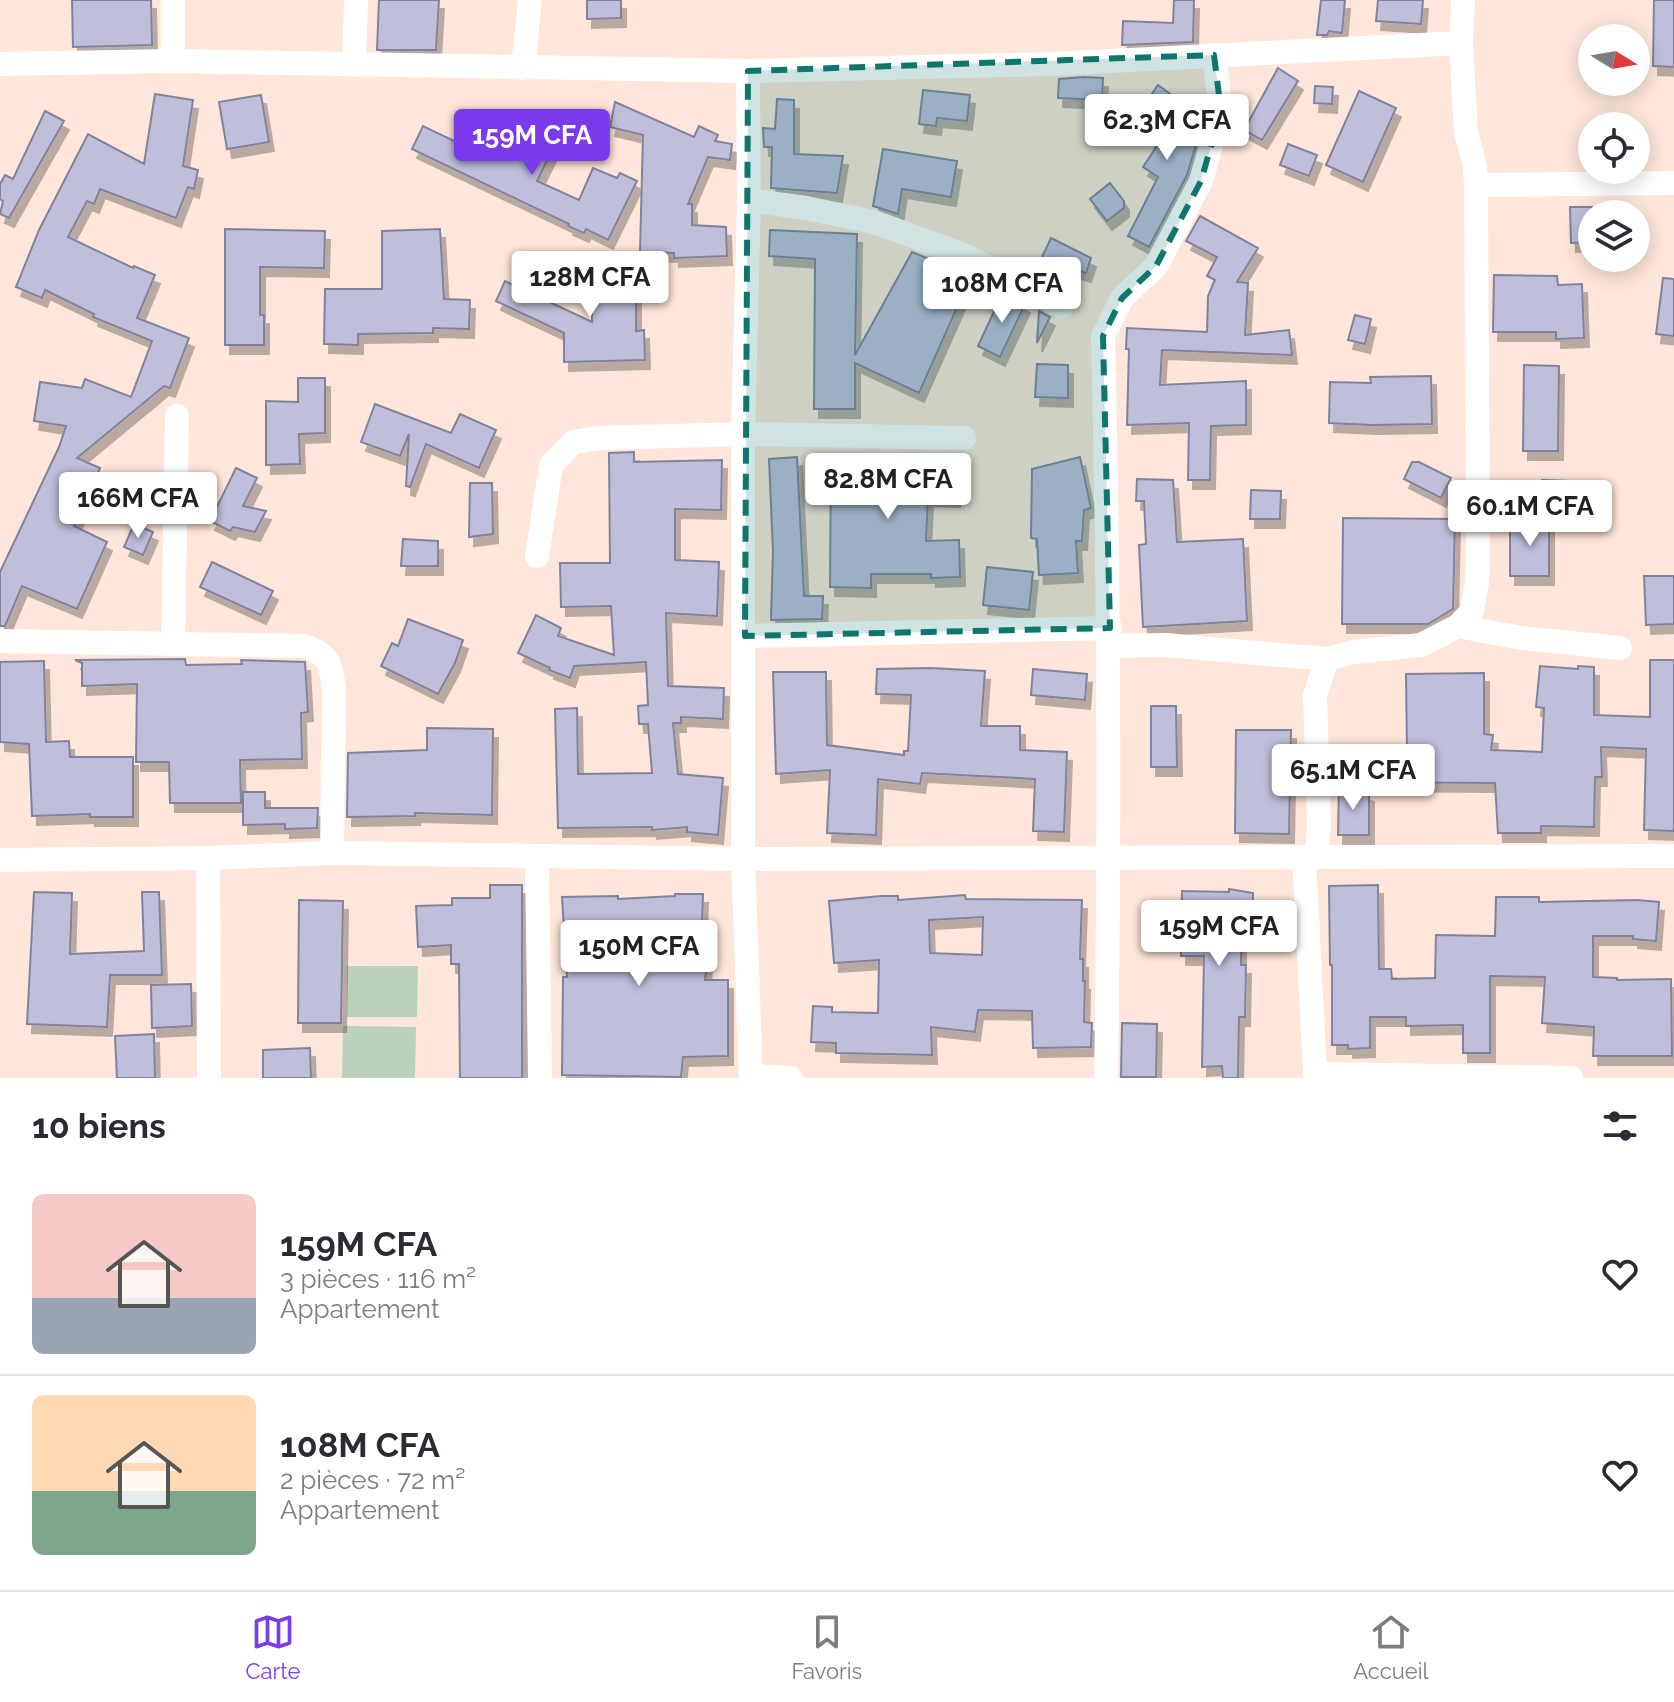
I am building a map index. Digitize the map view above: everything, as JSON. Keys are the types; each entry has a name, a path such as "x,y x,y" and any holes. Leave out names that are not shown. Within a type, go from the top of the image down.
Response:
{"street":[{"path":"173,0 173,61"},
{"path":"354,65 356,0"},
{"path":"523,68 530,0"},
{"path":"745,636 1110,637 1327,659 1354,652 1421,645 1458,626 1472,611 1478,571 1476,185 1475,166 1466,132 1461,43 1463,0"},
{"path":"0,64 173,61 748,71 1052,64 1461,43"},
{"path":"1106,1078 1110,637 1103,336 1122,298 1156,266 1201,181 1221,111 1214,55"},
{"path":"748,71 749,200 743,434 743,859 751,1077 791,1078"},
{"path":"1476,185 1674,183"},
{"path":"749,200 874,222 964,255 1062,306"},
{"path":"173,643 177,416"},
{"path":"537,556 551,465 573,442 601,438 743,434 964,438"},
{"path":"1458,626 1521,638 1620,648"},
{"path":"0,641 305,646 322,653 331,667 334,690 332,853"},
{"path":"1327,659 1315,695 1319,824 1310,857 1315,1076 1571,1078"},
{"path":"0,860 332,853 743,859 1674,856"},
{"path":"537,856 540,1078"},
{"path":"208,858 209,1078"}],"highlighted area":[{"path":"1214,55 1221,111 1201,181 1156,266 1122,298 1103,336 1110,628 745,636 748,71"}],"green space":[{"path":"347,966 418,966 417,1017 347,1017"},
{"path":"343,1026 416,1027 415,1078 342,1078"}],"building":[{"path":"72,0 151,0 152,45 73,47"},
{"path":"379,0 439,0 436,50 377,50"},
{"path":"587,0 621,0 621,18 587,19"},
{"path":"1174,0 1194,0 1193,42 1122,45 1123,21 1173,23"},
{"path":"1321,0 1345,0 1342,33 1329,31 1327,35 1317,35"},
{"path":"1378,0 1423,0 1421,24 1376,21"},
{"path":"1654,0 1674,0 1674,67 1653,66"},
{"path":"1278,68 1298,81 1262,140 1244,130"},
{"path":"1103,78 1102,100 1058,98 1059,79"},
{"path":"1158,85 1203,121 1187,175 1149,247 1128,236 1158,177 1143,167 1170,126 1143,107"},
{"path":"1315,86 1333,87 1332,104 1314,103"},
{"path":"923,90 970,95 967,121 937,118 936,126 919,124"},
{"path":"1359,91 1396,108 1363,182 1326,165"},
{"path":"155,94 193,100 183,166 198,170 194,189 188,187 176,218 100,189 94,204 87,201 68,237 155,275 137,318 189,338 170,388 164,386 77,458 100,468 74,526 107,542 77,609 22,586 5,626 0,626 0,572 66,426 34,421 40,382 82,388 85,379 131,397 152,341 93,317 94,314 45,290 42,298 16,287 39,230 88,134 144,164"},
{"path":"261,95 269,142 227,149 219,102"},
{"path":"777,99 794,100 794,154 843,156 837,193 771,188 772,147 764,147 763,128 775,129"},
{"path":"615,102 694,137 699,126 718,135 715,141 732,144 730,160 708,157 688,204 692,204 692,225 726,227 727,256 674,258 674,253 640,252 643,135 610,127"},
{"path":"45,111 64,121 9,218 0,214 3,201 0,199 0,184 5,175 13,179"},
{"path":"497,119 554,146 537,181 579,200 593,168 617,178 620,173 637,181 608,240 586,229 584,233 568,226 412,149 423,126 481,154"},
{"path":"1288,144 1317,155 1309,176 1280,165"},
{"path":"883,149 957,161 951,197 902,189 898,214 873,206"},
{"path":"1110,183 1124,201 1124,208 1107,221 1090,199"},
{"path":"1570,207 1578,207 1578,243 1571,243"},
{"path":"1200,216 1258,248 1237,282 1248,283 1245,335 1289,330 1292,355 1162,350 1160,385 1246,381 1246,425 1211,426 1210,480 1188,480 1189,423 1127,425 1129,349 1126,349 1127,328 1207,332 1208,296 1215,280 1207,276 1217,257 1186,241"},
{"path":"225,229 325,231 324,268 260,267 260,315 264,315 264,345 225,345"},
{"path":"440,229 444,299 470,300 469,329 433,328 433,333 358,334 358,345 324,344 325,289 382,289 382,231"},
{"path":"770,230 857,234 855,355 912,252 971,276 919,393 855,363 855,409 814,409 815,259 769,256"},
{"path":"1051,238 1091,258 1086,273 1073,269 1063,290 1040,278 1041,259"},
{"path":"592,272 636,272 636,331 644,330 645,360 564,362 564,333 496,301 505,281 592,322"},
{"path":"1494,275 1557,276 1558,285 1582,284 1584,338 1556,339 1556,332 1493,332"},
{"path":"1663,278 1674,279 1674,336 1656,334"},
{"path":"1003,292 1025,304 1000,357 978,346"},
{"path":"1039,311 1050,317 1037,343"},
{"path":"1355,315 1371,319 1365,344 1348,340"},
{"path":"1037,364 1068,365 1068,398 1035,397"},
{"path":"1524,365 1559,366 1558,451 1523,451"},
{"path":"1431,376 1432,424 1329,423 1330,382 1371,383 1370,377"},
{"path":"298,378 325,378 325,433 299,434 300,464 266,465 266,401 298,402"},
{"path":"375,404 451,433 460,414 496,430 479,468 426,444 410,487 406,486 409,434 400,456 361,442"},
{"path":"634,452 634,462 722,460 721,510 675,509 675,560 719,562 717,616 666,613 668,686 724,688 723,719 681,717 681,723 673,723 678,774 723,778 718,835 687,832 687,827 652,830 652,827 558,828 555,709 577,708 578,774 652,773 648,724 639,724 638,706 648,705 646,662 574,666 570,678 518,653 536,615 561,628 558,636 614,655 611,606 561,607 560,563 610,563 609,453"},
{"path":"797,457 804,596 823,596 822,619 771,620 773,551 769,459"},
{"path":"1080,457 1091,508 1084,510 1082,541 1076,541 1078,573 1039,575 1037,539 1031,538 1032,469"},
{"path":"927,460 927,466 956,467 955,498 928,497 926,541 959,540 960,577 871,574 871,588 830,587 831,462"},
{"path":"1412,462 1419,462 1451,478 1441,498 1404,479"},
{"path":"236,468 257,478 243,506 266,511 255,532 233,527 230,531 210,521"},
{"path":"1137,479 1173,480 1177,542 1243,539 1247,621 1143,627 1139,545 1146,544 1144,501 1136,501"},
{"path":"1542,480 1571,481 1570,516 1542,515"},
{"path":"470,483 492,483 493,534 469,537"},
{"path":"1251,490 1281,491 1280,519 1250,519"},
{"path":"1343,518 1455,519 1453,609 1428,624 1342,624"},
{"path":"1510,519 1549,519 1549,576 1510,576"},
{"path":"134,524 153,532 143,555 124,547"},
{"path":"403,539 438,541 438,566 401,566"},
{"path":"212,562 273,591 261,615 200,587"},
{"path":"987,567 1033,572 1029,610 983,605"},
{"path":"1644,576 1674,576 1674,624 1646,625"},
{"path":"408,619 463,640 455,663 438,694 381,666 392,643 398,646"},
{"path":"185,659 186,665 242,664 241,660 305,662 308,712 301,713 302,759 240,760 241,803 170,803 169,762 136,762 137,684 82,686 82,663 75,660"},
{"path":"1650,660 1674,660 1674,831 1644,830 1646,749 1601,747 1602,777 1595,777 1594,827 1541,826 1541,833 1498,833 1495,783 1339,782 1339,751 1407,752 1406,674 1484,673 1484,734 1493,735 1491,750 1542,752 1544,708 1536,707 1540,666 1594,667 1594,715 1650,717"},
{"path":"44,661 46,742 69,741 70,757 133,757 133,817 90,817 90,814 32,816 29,744 0,742 0,662"},
{"path":"877,669 985,671 981,726 1020,726 1020,750 1067,752 1064,832 1033,831 1035,779 922,773 920,784 878,779 876,835 827,833 830,770 776,774 773,672 826,672 827,745 904,755 904,751 908,751 911,695 876,694"},
{"path":"1033,669 1087,674 1085,700 1031,695"},
{"path":"1151,706 1176,706 1177,767 1151,767"},
{"path":"427,728 493,729 492,815 415,813 415,816 347,817 348,753 427,750"},
{"path":"1236,730 1291,730 1289,834 1235,833"},
{"path":"1339,784 1369,793 1369,835 1338,835"},
{"path":"243,792 265,792 265,808 318,808 317,828 285,829 285,824 243,825"},
{"path":"490,885 522,885 522,1078 460,1078 459,964 451,964 451,945 418,947 416,906 452,905 452,898 490,898"},
{"path":"1378,885 1379,969 1391,969 1392,979 1435,978 1436,935 1495,936 1496,897 1539,897 1539,902 1659,902 1656,941 1633,939 1633,936 1593,936 1593,977 1671,979 1672,1056 1593,1056 1594,1027 1542,1023 1545,977 1490,976 1490,1053 1463,1053 1463,1025 1406,1026 1406,1017 1370,1017 1370,1048 1348,1049 1348,1045 1332,1045 1329,886"},
{"path":"1229,889 1253,893 1252,928 1241,928 1241,965 1246,965 1245,1017 1239,1017 1238,1078 1223,1078 1222,1066 1202,1067 1204,956 1181,956 1182,891 1229,892"},
{"path":"34,892 72,893 70,954 144,951 142,892 159,892 162,975 110,975 107,1027 27,1024"},
{"path":"703,894 701,955 708,956 705,980 728,980 728,1056 683,1057 681,1077 562,1075 563,977 567,977 562,897 618,896 618,899"},
{"path":"965,895 966,899 1082,900 1080,959 1083,959 1085,981 1084,1022 1092,1023 1091,1047 1033,1048 1032,1011 978,1010 975,1032 931,1027 932,1055 836,1053 836,1043 811,1042 813,1006 832,1007 832,1012 878,1013 879,960 834,963 829,901 881,896 898,896 898,900","holes":["983,917 982,955 930,953 929,920"]},
{"path":"299,900 343,901 341,1023 298,1023"},
{"path":"191,984 192,1026 152,1028 151,985"},
{"path":"1122,1023 1157,1024 1156,1077 1121,1077"},
{"path":"154,1034 155,1078 117,1078 115,1036"},
{"path":"310,1048 311,1078 263,1078 263,1050"}]}
